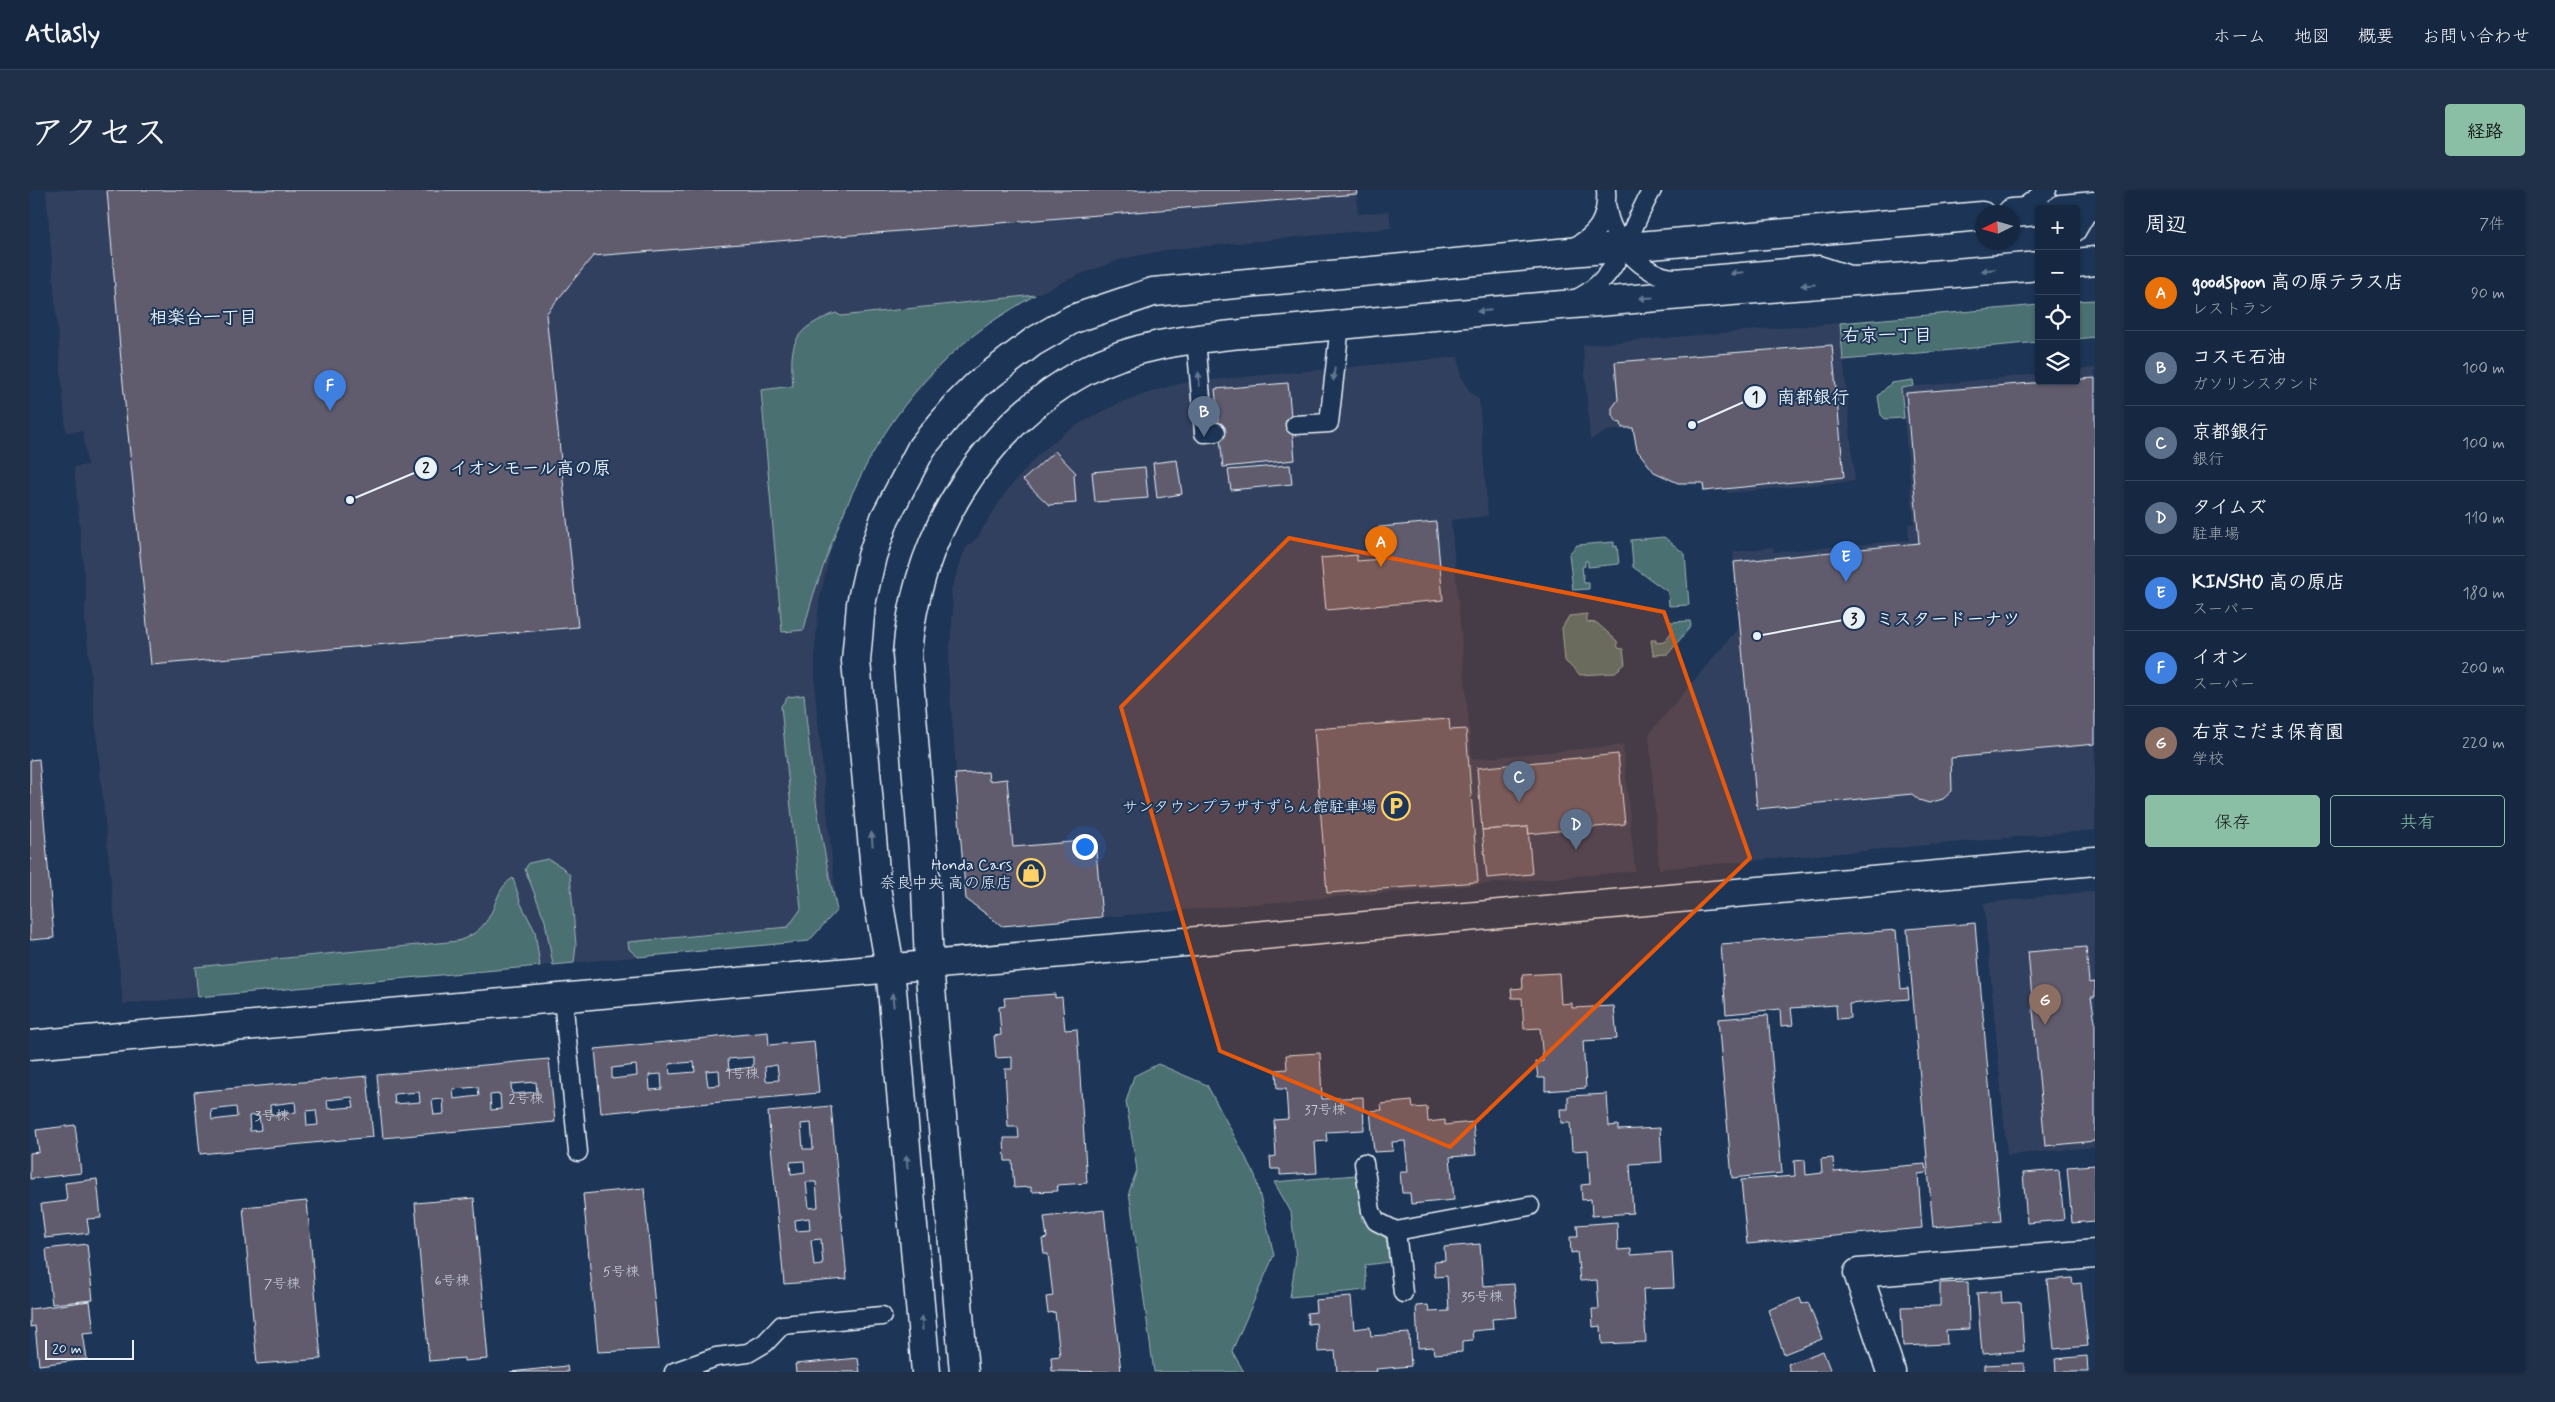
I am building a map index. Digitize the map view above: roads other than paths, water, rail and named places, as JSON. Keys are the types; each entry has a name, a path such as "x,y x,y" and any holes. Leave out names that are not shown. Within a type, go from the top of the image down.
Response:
{"street":[{"path":"2076,205 2092,201"},
{"path":"926,1372 890,967 877,893 857,682 861,604 872,556 885,518 922,446 959,403 977,384 1041,337 1073,319 1153,292 1559,253 1975,217"},
{"path":"2080,263 2095,261"},
{"path":"964,1372 929,965 926,888 908,654 910,620 922,573 939,532 960,491 989,449 1038,402 1089,369 1150,346 1196,339 1563,304 1870,281 2035,265"},
{"path":"30,1045 2095,861"},
{"path":"1891,1372 1858,1273 2095,1254"}],"lane":[{"path":"1606,190 1610,227 1625,247 1652,273 1666,278 1819,265 1870,281"},
{"path":"1563,304 1582,297 1604,278 1625,247 1652,190"},
{"path":"2023,212 2047,190"},
{"path":"2080,224 2092,201"},
{"path":"1559,253 1582,244 1601,223 1607,208"},
{"path":"1295,425 1329,423 1340,325"},
{"path":"1196,339 1204,433 1216,432"},
{"path":"563,998 578,1152"},
{"path":"1364,1163 1371,1211 1376,1221 1396,1232 1530,1206"},
{"path":"1396,1232 1403,1292"},
{"path":"674,1372 716,1357 748,1353 765,1343 782,1325 882,1316"}],"place":[{"name":"イオン","path":"330,411"},
{"name":"南都銀行","path":"1692,425"},
{"name":"コスモ石油","path":"1204,437"},
{"name":"イオンモール高の原","path":"350,500"},
{"name":"goodspoon 高の原テラス店","path":"1381,567"},
{"name":"KINSHO 高の原店","path":"1846,582"},
{"name":"ミスタードーナツ","path":"1757,636"},
{"name":"京都銀行","path":"1519,802"},
{"name":"サンタウンプラザすずらん館駐車場","path":"1396,806"},
{"name":"タイムズ","path":"1576,850"},
{"name":"Honda Cars 奈良中央 高の原店","path":"1031,873"},
{"name":"右京こだま保育園","path":"2045,1025"}],"district":[{"name":"相楽台一丁目","path":"203,317"},
{"name":"右京一丁目","path":"1887,335"}]}
